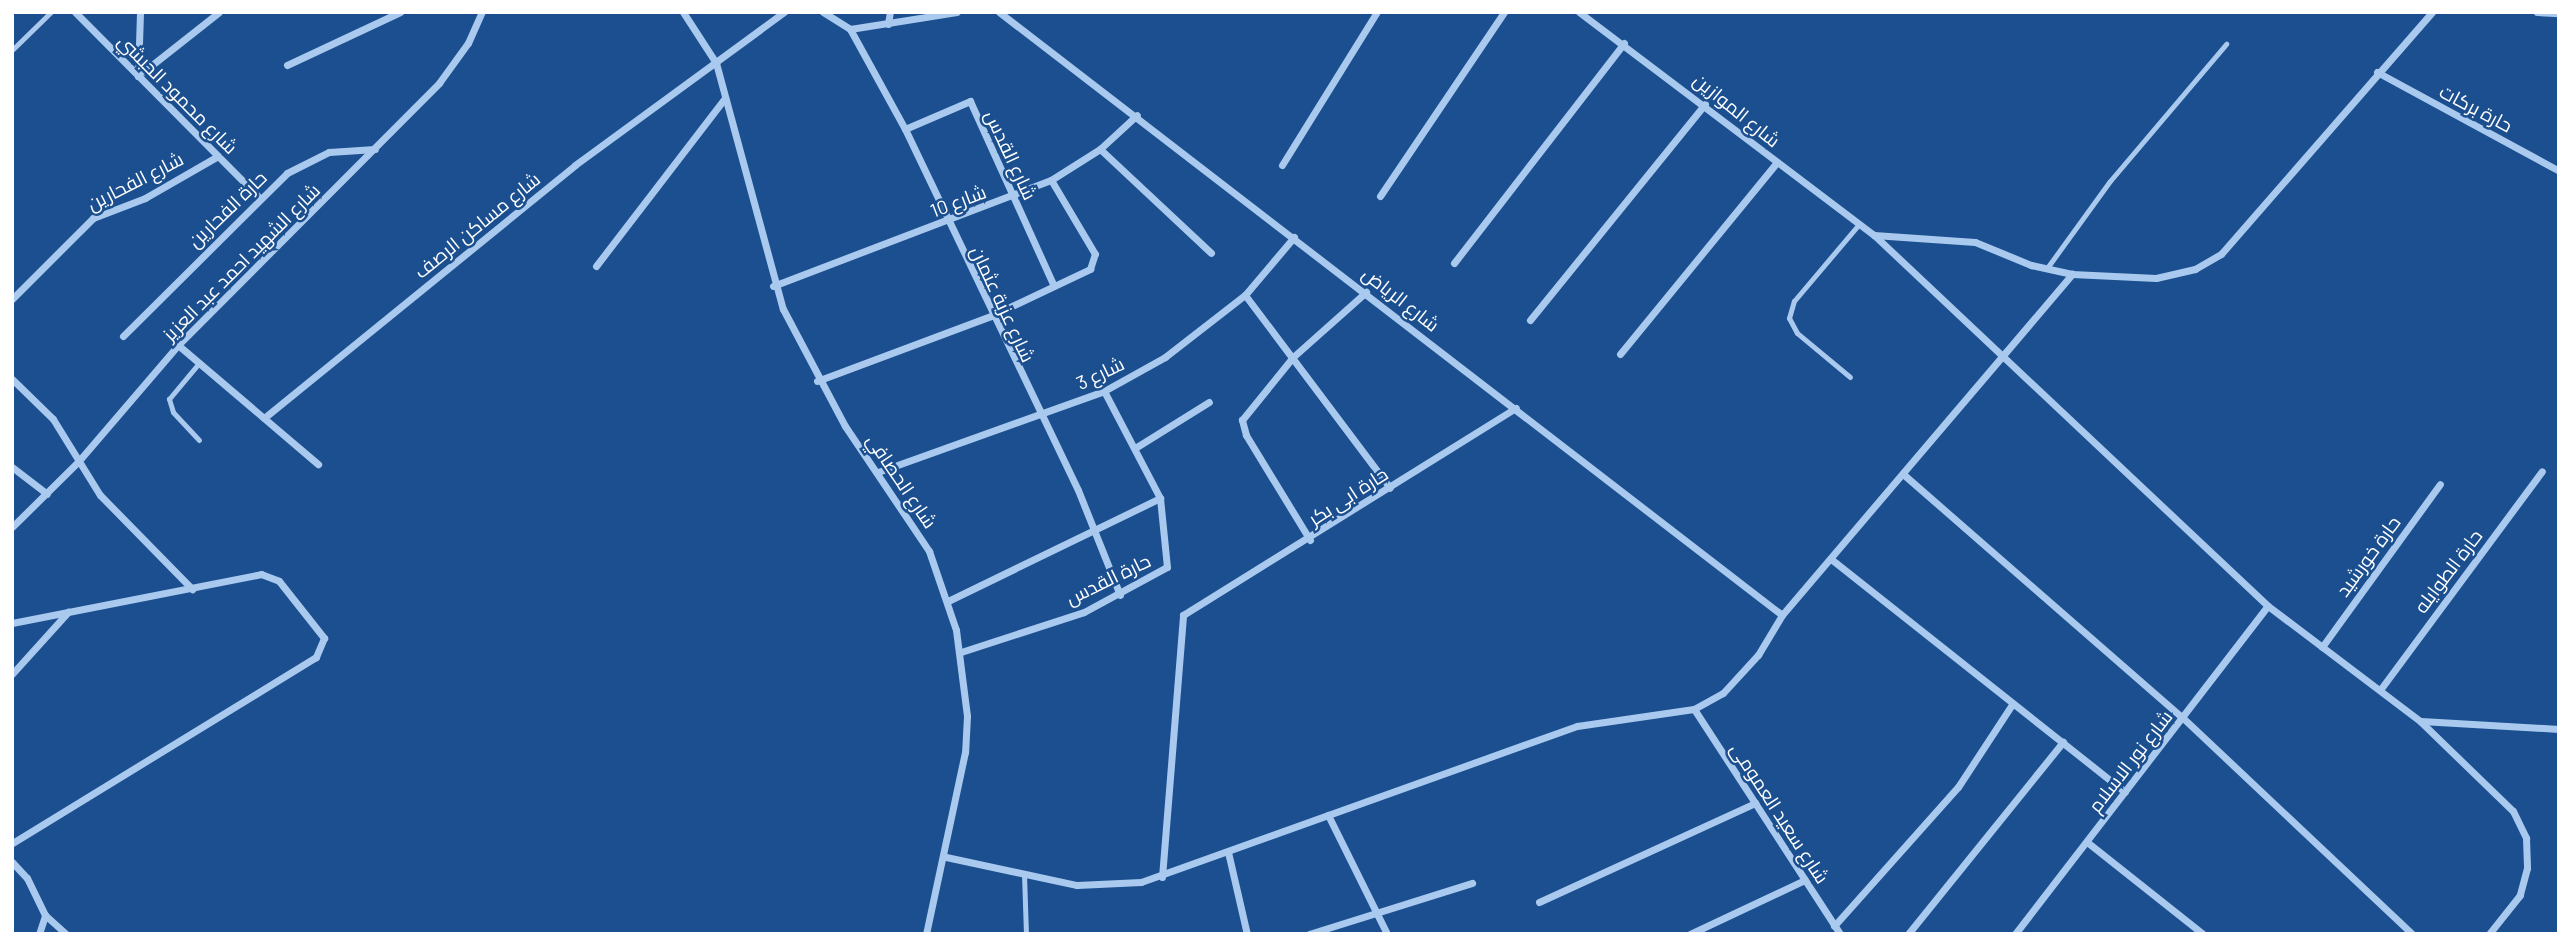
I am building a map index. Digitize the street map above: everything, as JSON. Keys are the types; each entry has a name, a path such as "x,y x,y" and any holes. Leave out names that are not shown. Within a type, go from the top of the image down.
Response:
{"street":[{"name":"شارع محمود الحبشي","path":"75,12 259,197"},
{"path":"138,76 140,12"},
{"path":"138,76 219,12"},
{"path":"287,65 400,12"},
{"name":"شارع الشهيد احمد عبد العزيز","path":"12,527 77,463 178,345 375,149 455,64 482,12"},
{"path":"683,12 716,63"},
{"name":"شارع مساكن الرصف","path":"264,418 575,165 785,12"},
{"path":"823,12 850,29 957,12"},
{"path":"888,24 890,12"},
{"name":"شارع الرياض","path":"999,12 1137,115 1782,615"},
{"path":"1282,165 1377,12"},
{"path":"1380,196 1504,12"},
{"name":"شارع الموازين","path":"1579,12 1705,104 1874,235 2001,360 2268,606 2420,721 2513,811 2526,838 2527,868 2520,895 2489,934"},
{"path":"1874,235 1975,242 2047,268 2072,274 2156,278 2195,270 2221,254 2432,12"},
{"path":"2536,12 2559,13"},
{"name":"شارع عزبة عثمان","path":"850,29 905,130 990,316 1097,531 1120,595"},
{"path":"1454,263 1624,43"},
{"name":"شارع الحصافي","path":"716,63 773,286 817,381 929,551 948,601 961,653 965,752 946,857 926,934"},
{"name":"حارة بركات","path":"2377,72 2559,171"},
{"path":"596,266 724,99"},
{"name":"شارع القدس","path":"905,130 970,101 1054,286"},
{"path":"1530,320 1705,104"},
{"name":"شارع 10","path":"773,286 1013,197 1051,180 1100,149 1137,115"},
{"name":"حارة الفحارين","path":"123,336 259,197 307,160 329,152 375,149"},
{"path":"1100,149 1211,253"},
{"name":"شارع الفحارين","path":"12,299 93,218 145,198 218,156"},
{"path":"1620,354 1777,162"},
{"path":"817,381 990,316 1090,269 1096,261 1051,180"},
{"name":"شارع 3","path":"878,472 1104,391 1212,325 1245,295 1294,237"},
{"path":"946,857 1098,887 1162,877 1577,726 1694,709 1723,694 1758,655 1782,615 2072,274"},
{"path":"1310,540 1242,426 1248,411 1293,357 1366,292"},
{"path":"1245,295 1391,488"},
{"path":"178,345 318,464"},
{"path":"12,379 53,419 77,463 100,495 192,589"},
{"name":"حارة القدس","path":"961,653 1120,595 1167,567 1160,498 1104,391"},
{"path":"1135,448 1209,402"},
{"name":"حارة ابى بكر","path":"1162,877 1178,627 1192,605 1310,540 1516,408"},
{"path":"12,467 47,494"},
{"name":"حارة الطوايله","path":"2380,690 2542,471"},
{"path":"1903,474 2183,718 2412,934"},
{"name":"حارة خورشيد","path":"2322,647 2440,484"},
{"path":"948,601 1097,531 1160,498"},
{"path":"1831,559 2125,792"},
{"path":"12,623 270,574 316,625 323,649 12,843"},
{"name":"شارع نور الاسلام","path":"2015,934 2268,606"},
{"path":"12,674 68,612"},
{"path":"1834,926 1958,787 2013,703"},
{"name":"شارع سعيد العمومى","path":"1694,709 1840,934"},
{"path":"2420,721 2559,729"},
{"path":"1908,934 2063,742"},
{"path":"1539,902 1755,803"},
{"path":"1328,815 1387,934"},
{"path":"2087,842 2203,934"},
{"path":"1228,852 1247,934"},
{"path":"12,862 45,915 66,934"},
{"path":"1690,934 1805,880"},
{"path":"1309,934 1472,883"},
{"path":"40,934 45,915"}],"lane":[{"path":"12,50 51,12"},
{"path":"2047,268 2110,181 2227,44"},
{"path":"1850,377 1797,333 1790,318 1794,301 1858,224"},
{"path":"199,363 170,399 173,412 199,440"},
{"path":"1024,874 1026,934"}]}
